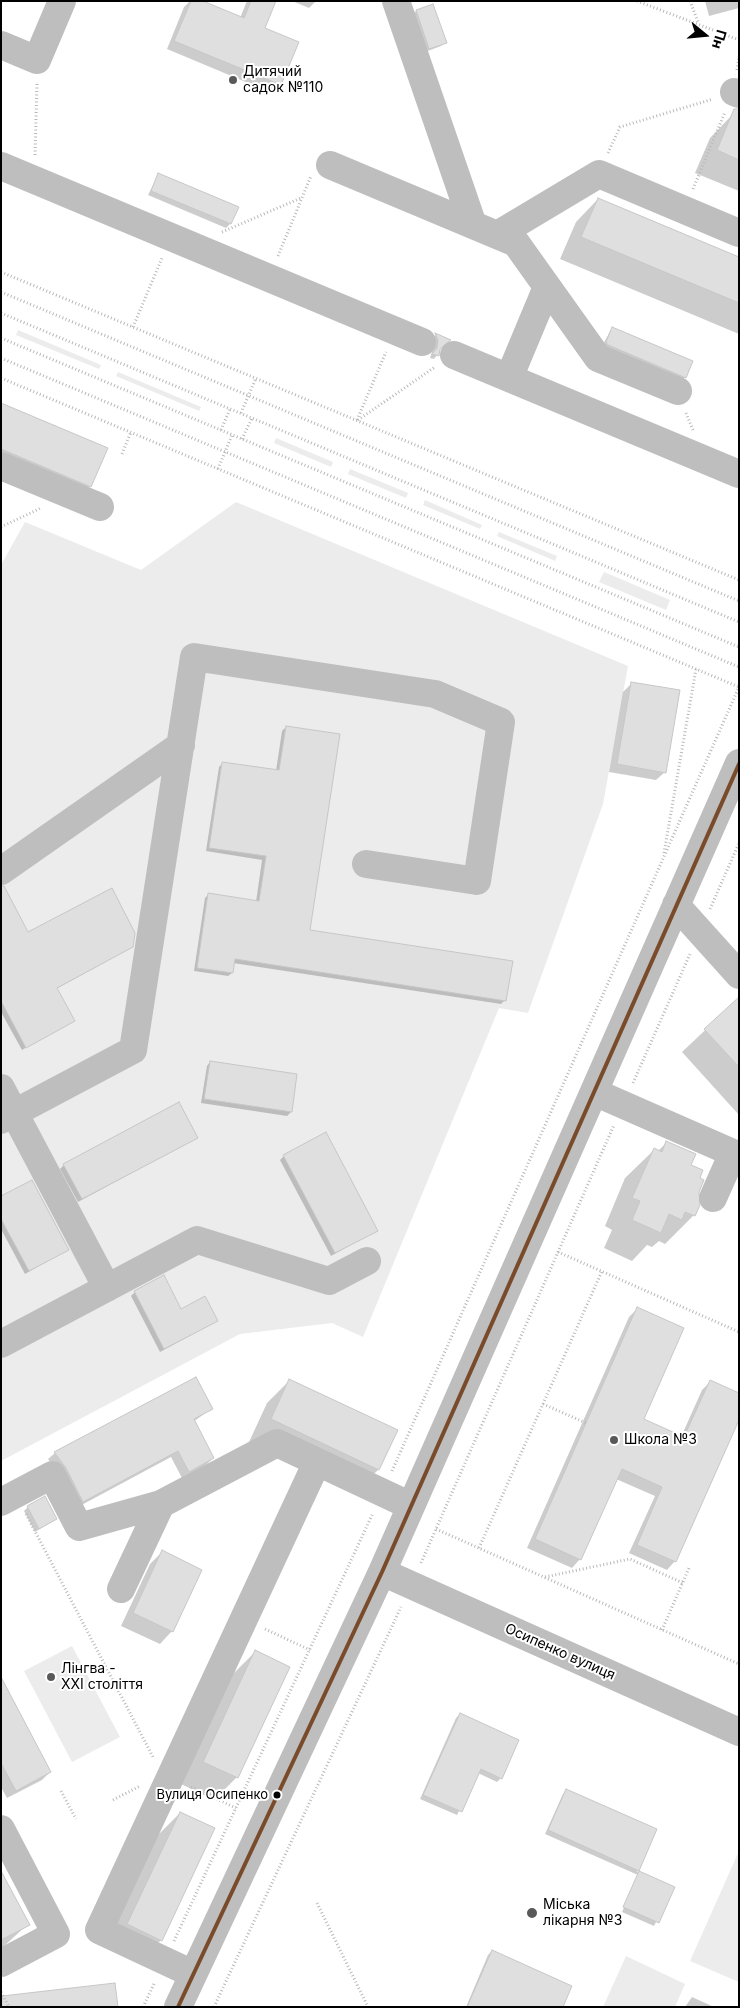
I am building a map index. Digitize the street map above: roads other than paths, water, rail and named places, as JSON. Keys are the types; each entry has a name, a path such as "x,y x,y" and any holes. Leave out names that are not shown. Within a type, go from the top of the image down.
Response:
{"street":[{"path":"1,45 37,60 62,1"},
{"path":"396,1 485,230"},
{"path":"1,166 422,342"},
{"path":"321,169 516,243 598,358 678,392"},
{"path":"485,230 599,174 739,233"},
{"path":"509,378 547,286"},
{"path":"454,355 739,474"},
{"path":"1,466 100,507"},
{"path":"8,1116 134,1050 194,657 435,694 502,722 477,881 366,864"},
{"path":"1,871 181,745"},
{"path":"178,2007 382,1572 739,763"},
{"path":"676,906 739,975"},
{"path":"1,1088 8,1116 107,1288"},
{"path":"594,1092 733,1153 713,1198"},
{"path":"1,1344 197,1240 329,1281 367,1261"},
{"path":"8,1498 52,1475 78,1527 161,1504 278,1443 411,1506"},
{"path":"193,1974 99,1930 164,1771 244,1619 317,1462"},
{"path":"122,1589 161,1504"},
{"name":"Осипенко вулиця","path":"382,1572 739,1732"},
{"path":"1,1829 56,1934 1,1962"}],"place":[{"name":"Дитячий садок №110","path":"233,80"},
{"name":"Школа №3","path":"614,1440"},
{"name":"Лінгва - XXI століття","path":"51,1677"},
{"name":"Вулиця Осипенко","path":"277,1795"},
{"name":"Міська лікарня №3","path":"532,1913"}]}
